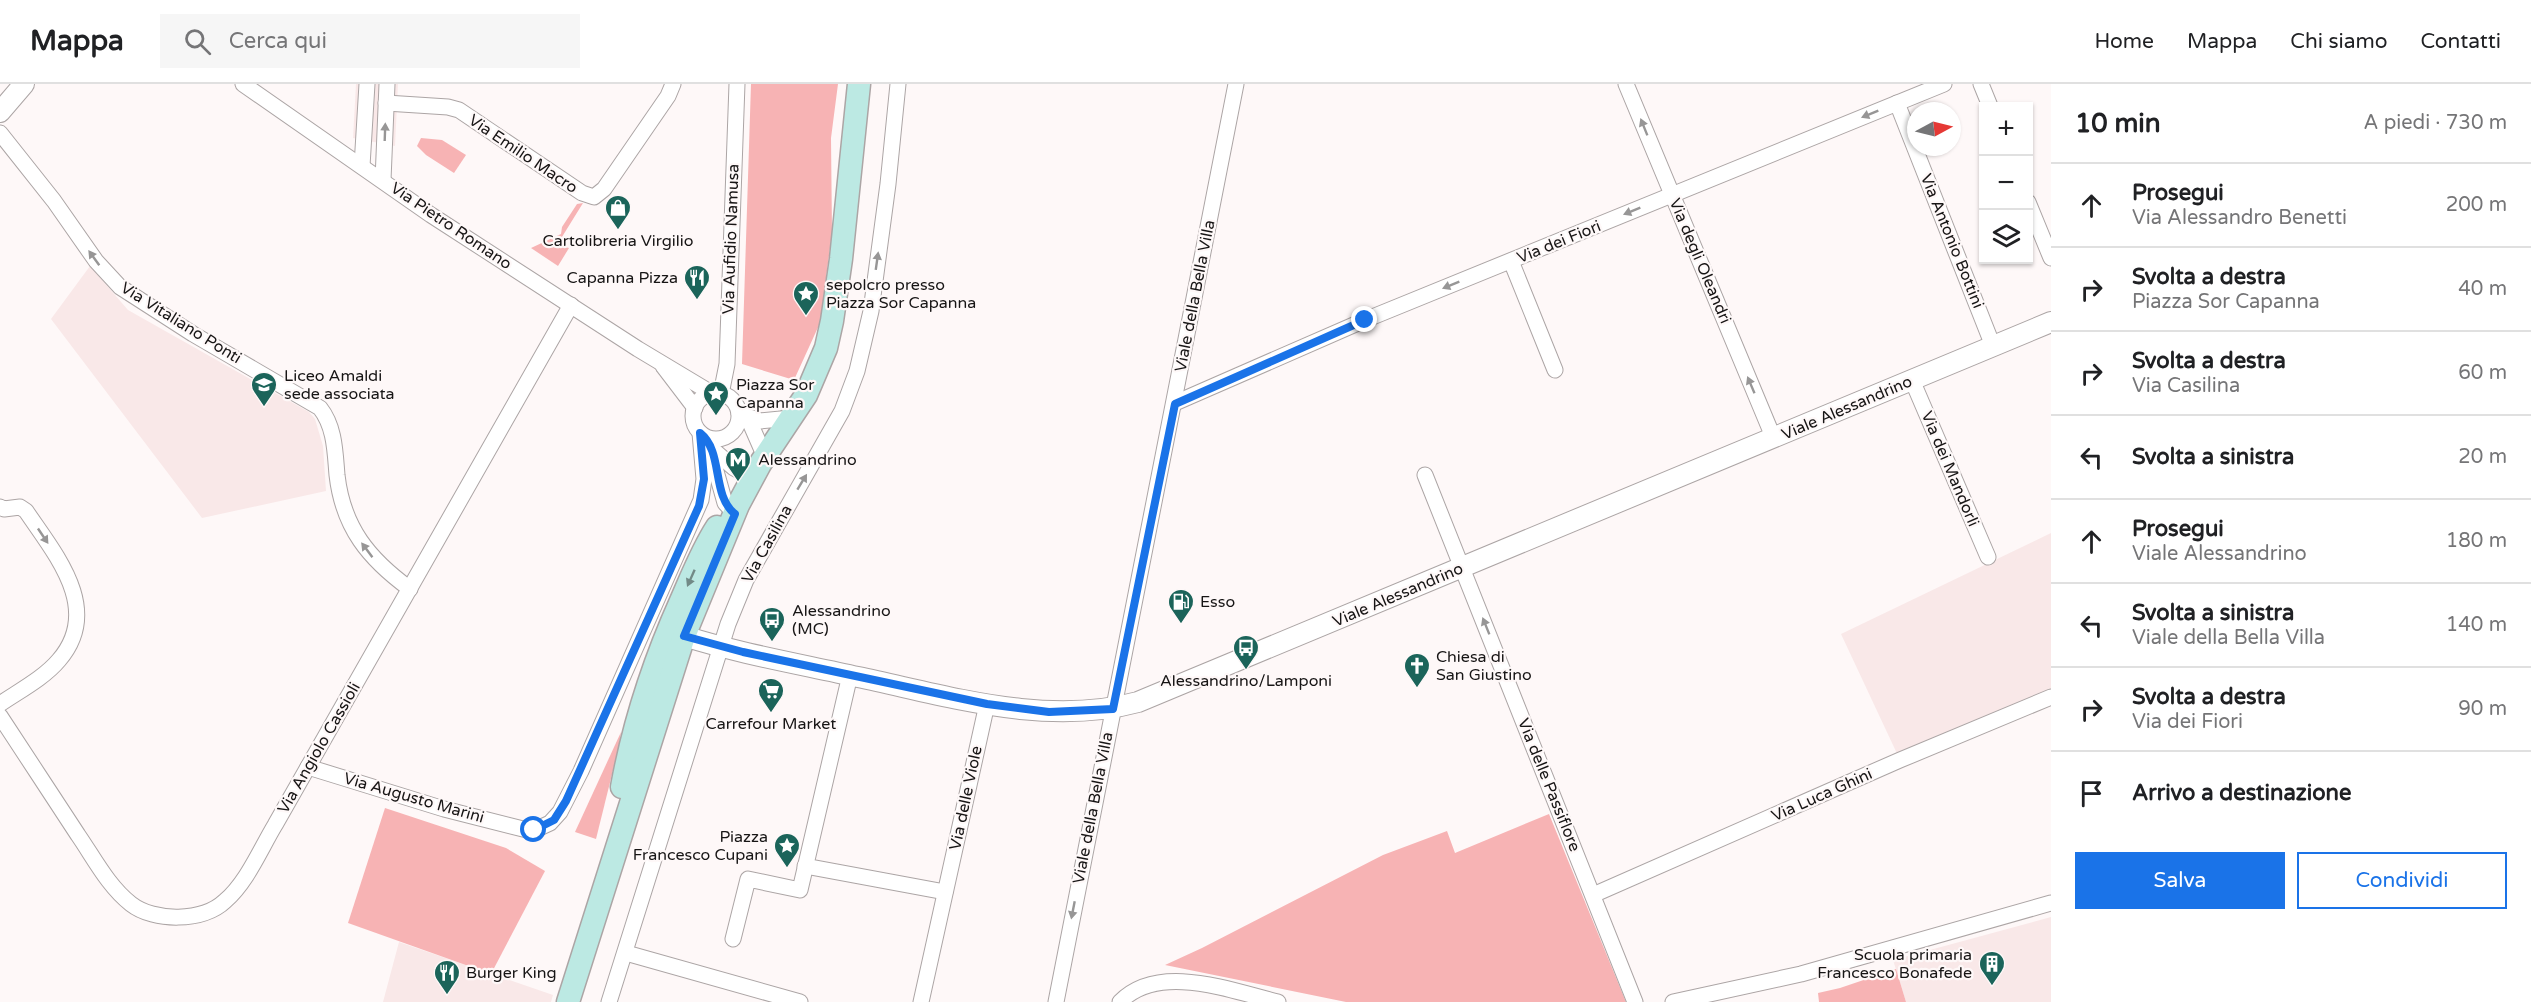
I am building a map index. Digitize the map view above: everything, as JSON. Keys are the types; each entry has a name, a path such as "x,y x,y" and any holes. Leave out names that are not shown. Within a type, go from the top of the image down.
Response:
{"main road":[{"path":"568,1002 684,636 735,514 753,478 802,403 815,375 832,321 841,259 859,84"},
{"path":"613,860 616,822 626,766 657,655 712,535 723,520 735,514"}],"street":[{"path":"0,112 24,84"},
{"name":"Via Pietro Romano","path":"243,84 431,214 662,364 717,394"},
{"path":"362,166 367,84"},
{"path":"383,180 387,84"},
{"name":"Via Emilio Macro","path":"386,103 447,107 459,110 582,194 594,197 604,189 668,96 673,84"},
{"name":"Via Aufidio Namusa","path":"717,394 727,364 736,84"},
{"name":"Via Casilina","path":"609,1002 719,647 746,580 829,436 849,394 863,351 871,311 888,184 898,84"},
{"name":"Viale della Bella Villa","path":"1056,1002 1236,84"},
{"name":"Via degli Oleandri","path":"1626,84 1774,439"},
{"name":"Via dei Fiori","path":"1175,404 1365,320 1944,84"},
{"path":"1981,84 1988,102"},
{"name":"Via Antonio Bottini","path":"1897,103 1993,346"},
{"name":"Via Vitaliano Ponti","path":"0,133 96,261 120,287 193,334 320,408 327,418 332,435 339,492 348,520 370,555 383,569 410,589"},
{"path":"2031,210 2051,258"},
{"path":"1511,261 1555,370"},
{"name":"Via Angiolo Cassioli","path":"0,716 6,739 114,887 136,908 163,915 202,914 226,901 252,864 571,305"},
{"name":"Viale Alessandrino","path":"684,636 719,647 987,704 1049,712 1113,709 1138,702 1463,568 2051,322"},
{"name":"Via Pietro Romano","path":"662,364 695,408"},
{"name":"Via dei Mandorli","path":"1912,380 1988,557"},
{"path":"753,478 734,468 706,440 694,421 695,408 702,398 717,394 734,401 765,457"},
{"path":"743,415 764,421 791,418"},
{"path":"706,440 716,440 730,435 743,415"},
{"path":"706,440 725,503 735,514"},
{"name":"Via Augusto Marini","path":"308,767 444,809 519,828 537,829 554,820 581,771 701,500 706,440"},
{"name":"Via delle Passiflore","path":"1425,475 1635,1002"},
{"path":"0,507 4,509 20,507 26,511 65,570 74,592 77,611 71,640 60,659 0,704"},
{"path":"733,939 748,879 800,890 850,675"},
{"name":"Via Luca Ghini","path":"1593,895 2051,697"},
{"name":"Via delle Viole","path":"921,1002 987,704"},
{"path":"806,866 945,892"},
{"path":"1673,1002 1801,974 2051,903"},
{"path":"626,953 800,1002"},
{"path":"1120,1002 1128,994 1150,984 1170,981 1193,983 1278,1002"}],"shaded area":[{"path":"356,84 398,84 395,146 353,138"},
{"path":"751,84 838,84 831,138 832,233 820,323 794,380 742,364"},
{"path":"421,138 442,140 466,155 454,173 426,155 417,146"},
{"path":"583,203 557,245 569,248 558,266 531,248 561,234 562,227 577,204"},
{"path":"90,266 128,310 309,412 315,419 323,446 326,491 202,518 51,319"},
{"path":"2051,533 2051,695 1900,760 1841,634"},
{"path":"621,732 596,839 575,832"},
{"path":"385,808 506,848 545,871 491,974 348,923"},
{"path":"1549,814 1626,1002 1346,1002 1165,965 1383,855 1447,831 1455,853"},
{"path":"2051,917 2051,1002 1906,1002 1893,960"},
{"path":"399,942 553,995 551,1002 383,1002"},
{"path":"1896,969 1906,1002 1819,1002 1818,993"}],"place":[{"name":"Cartolibreria Virgilio","path":"618,231"},
{"name":"Capanna Pizza","path":"697,301"},
{"name":"sepolcro presso Piazza Sor Capanna","path":"806,317"},
{"name":"Liceo Amaldi sede associata","path":"264,408"},
{"name":"Piazza Sor Capanna","path":"716,417"},
{"name":"Alessandrino","path":"738,483"},
{"name":"Esso","path":"1181,625"},
{"name":"Alessandrino (MC)","path":"772,643"},
{"name":"Alessandrino/Lamponi","path":"1246,671"},
{"name":"Chiesa di San Giustino","path":"1417,689"},
{"name":"Carrefour Market","path":"771,714"},
{"name":"Piazza Francesco Cupani","path":"787,869"},
{"name":"Scuola primaria Francesco Bonafede","path":"1992,987"},
{"name":"Burger King","path":"447,996"}],"route":[{"path":"534,830 550,824 566,801 699,506 704,490 704,462 700,433 706,437 711,448 725,503 735,514 684,636 719,647 987,704 1064,713 1113,709 1175,404 1365,320"}]}
